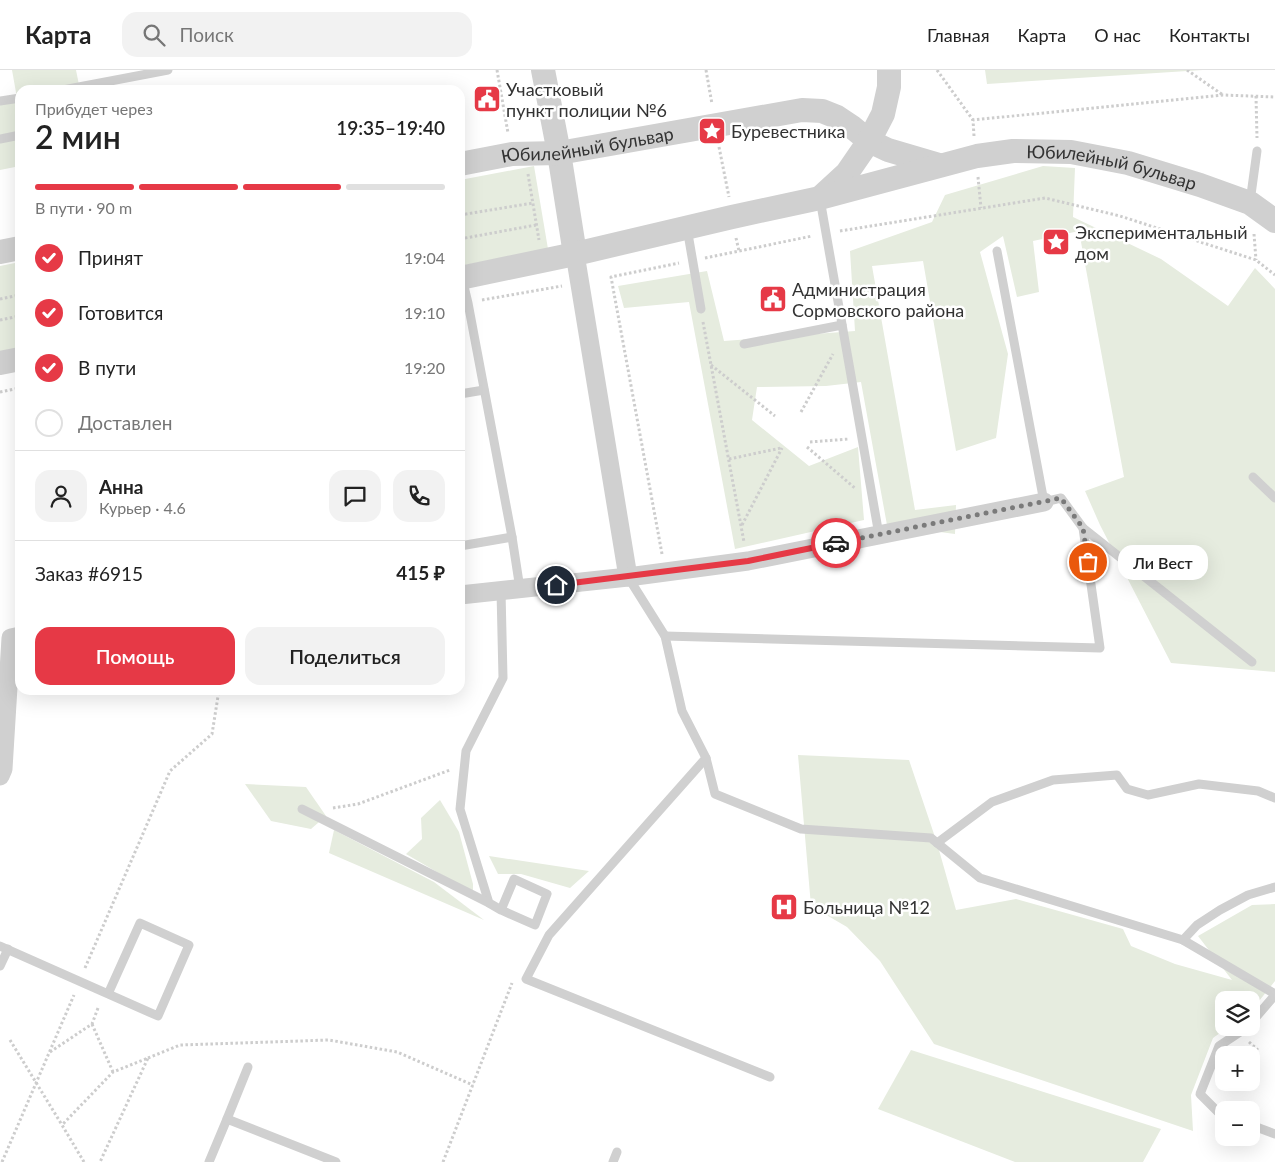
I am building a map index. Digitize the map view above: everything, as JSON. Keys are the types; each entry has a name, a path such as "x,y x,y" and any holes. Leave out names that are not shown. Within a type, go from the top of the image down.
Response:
{"street":[{"path":"543,70 559,153 575,254 571,285 628,576"},
{"path":"820,198 847,173 869,141 883,114 889,87 889,70"},
{"name":"Юбилейный бульвар","path":"465,163 512,154 559,153 802,110 822,110 837,117 869,141 888,150 939,166"},
{"name":"Юбилейный бульвар","path":"465,277 820,198 977,156 1014,151 1071,152 1128,163 1200,185 1250,203 1275,221"},
{"path":"571,285 601,248"},
{"path":"0,252 15,249"},
{"path":"0,362 15,360"},
{"path":"465,594 748,561 1044,502"},
{"path":"0,776 3,769 10,638"}],"lane":[{"path":"95,85 168,70"},
{"path":"0,101 15,99"},
{"path":"0,139 15,136"},
{"path":"1250,203 1257,151"},
{"path":"820,198 879,535"},
{"path":"687,228 701,309"},
{"path":"997,251 1044,502 1061,498 1083,528 1252,662"},
{"path":"465,292 512,537 520,589"},
{"path":"744,344 843,329"},
{"path":"465,393 484,390"},
{"path":"1253,477 1275,498"},
{"path":"665,636 1100,648 1083,528"},
{"path":"465,545 512,537"},
{"path":"628,576 665,636 682,711 706,758 715,794 801,829 931,838 980,878 1183,940 1275,994 1260,1012"},
{"path":"489,904 460,809 466,751 503,678 500,591"},
{"path":"706,758 548,936 526,980 770,1077"},
{"path":"937,843 992,802 1053,780 1116,775 1126,789 1148,795 1199,784 1258,791 1275,798"},
{"path":"305,810 489,904 501,910 535,925 547,894 514,879 501,910"},
{"path":"1183,940 1197,925 1220,910 1248,895 1275,887"},
{"path":"0,966 4,947 108,994 158,1016 189,945 140,923 108,994"},
{"path":"1215,1109 1200,1094 1219,1046 1234,1036"},
{"path":"209,1162 248,1067"},
{"path":"227,1119 336,1162"},
{"path":"1260,1128 1275,1134"},
{"path":"613,1162 617,1152"}],"path":[{"path":"497,70 509,133"},
{"path":"706,70 713,111"},
{"path":"937,70 973,120 981,208"},
{"path":"1187,70 1224,95"},
{"path":"973,120 1224,95 1275,97"},
{"path":"1256,96 1257,151"},
{"path":"719,143 728,193"},
{"path":"521,172 528,171 539,244"},
{"path":"666,572 611,277 826,233 1045,198 1120,216 1256,260 1275,275"},
{"path":"465,214 533,202"},
{"path":"465,238 536,225"},
{"path":"737,241 739,252"},
{"path":"468,303 571,285"},
{"path":"0,299 15,296"},
{"path":"701,309 748,561"},
{"path":"0,320 15,317"},
{"path":"800,412 843,329"},
{"path":"711,365 775,416"},
{"path":"0,392 15,389"},
{"path":"810,442 862,437"},
{"path":"808,447 874,504"},
{"path":"729,459 782,448 741,526"},
{"path":"153,811 170,771 212,734 218,695"},
{"path":"305,810 358,804 464,764"},
{"path":"443,1162 514,978"},
{"path":"49,1053 92,1024 98,1008"},
{"path":"92,1024 113,1072"},
{"path":"10,1040 84,1162"},
{"path":"62,1125 113,1072 180,1045 329,1040 396,1052 473,1085"},
{"path":"100,1162 148,1058"}],"shaded area":[{"path":"12,70 76,70 79,85 15,85 15,87"},
{"path":"985,70 1203,70 987,84"},
{"path":"15,98 15,167 0,170 0,101"},
{"path":"534,166 548,249 465,265 465,179"},
{"path":"1043,166 1075,168 1073,217 1161,259 1228,306 1255,268 1275,289 1275,672 1171,663 1100,525 1085,491 1124,477 1079,231 1033,241 1039,292 1017,297 1003,236 980,252 1008,354 996,438 956,451 923,261 872,266 915,510 956,505 955,534 887,525 861,382 826,386 757,387 752,420 809,466 858,447 864,520 735,549 689,302 624,308 618,286 707,271 724,341 855,331 850,251 932,222 945,195"},
{"path":"15,263 15,352 0,355 0,266"},
{"path":"798,755 909,760 937,843 956,910 1016,899 1123,929 1131,946 1175,964 1232,980 1198,936 1252,905 1275,904 1275,981 1260,1000 1260,991 1215,991 1216,1036 1213,1038 1191,1095 1193,1131 934,1044 880,961 847,927 811,906"},
{"path":"245,784 306,787 326,816 311,829 271,821"},
{"path":"440,800 459,832 473,884 473,893 406,854 422,839 421,818"},
{"path":"334,830 434,882 484,920 329,853"},
{"path":"489,856 589,871 570,888 521,874 498,874"},
{"path":"911,1050 1161,1129 1143,1162 1015,1162 878,1109"}],"way so far":[{"path":"836,543 1061,498 1083,528 1088,562"}],"place":[{"name":"Участковый пункт полиции №6","path":"487,99"},
{"name":"Буревестника","path":"712,131"},
{"name":"Экспериментальный дом","path":"1056,242"},
{"name":"Администрация Сормовского района","path":"773,299"},
{"name":"Ли Вест","path":"1088,562"},
{"name":"Больница №12","path":"784,907"}],"route":[{"path":"556,585 748,561 836,543"}]}
